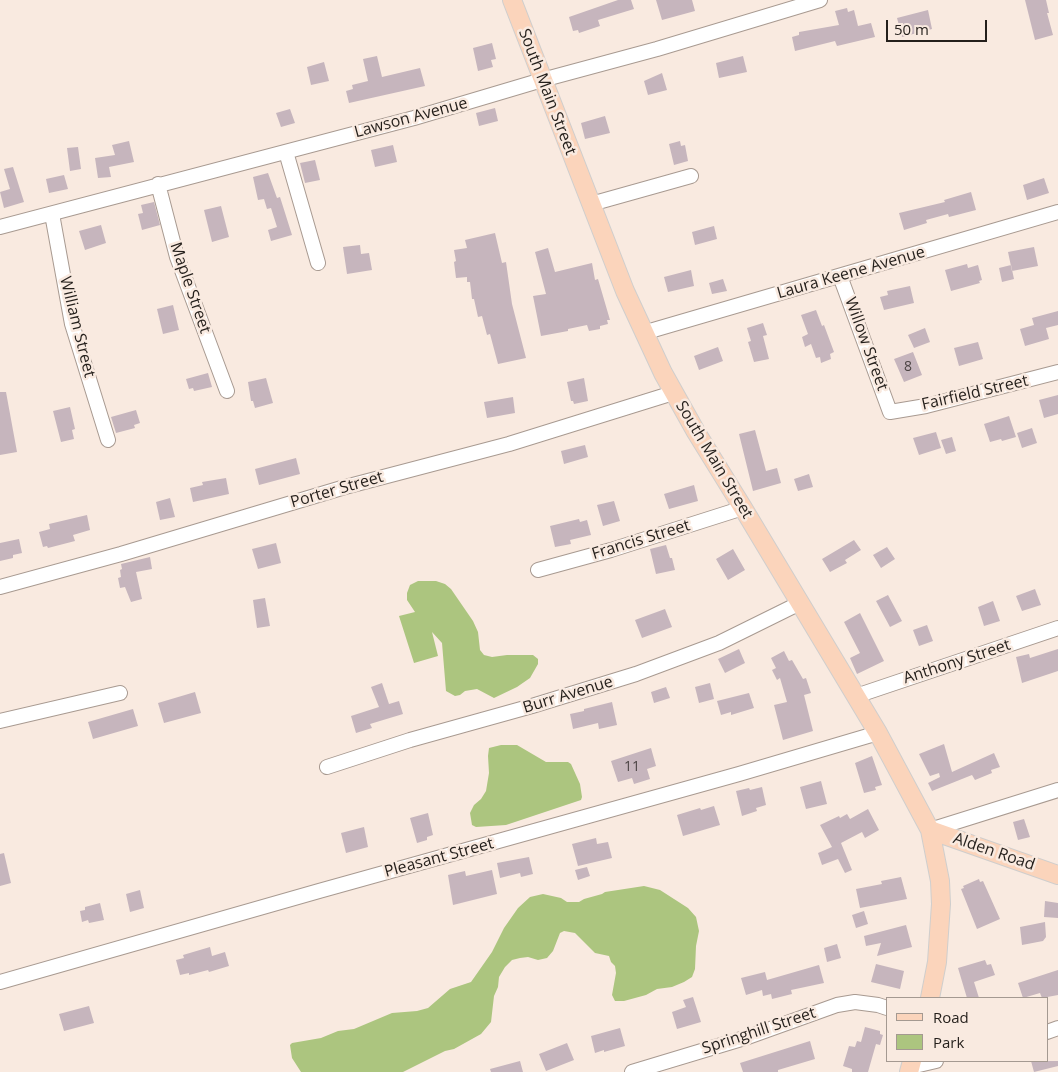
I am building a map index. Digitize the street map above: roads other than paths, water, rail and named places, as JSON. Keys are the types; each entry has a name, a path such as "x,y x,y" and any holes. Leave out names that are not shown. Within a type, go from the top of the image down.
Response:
{"main road":[{"name":"South Main Street","path":"512,0 591,204 644,333 673,393 878,733 930,830 940,881 941,904 937,962 930,997"},
{"name":"Alden Road","path":"930,830 1058,875"}],"street":[{"name":"Lawson Avenue","path":"0,227 423,115 657,49 820,0"},
{"path":"286,152 318,263"},
{"path":"591,204 692,176"},
{"name":"Maple Street","path":"158,184 177,257 227,391"},
{"name":"Laura Keene Avenue","path":"644,333 1058,212"},
{"name":"William Street","path":"52,214 72,324 108,440"},
{"name":"Willow Street","path":"840,276 891,412"},
{"name":"Fairfield Street","path":"891,412 926,406 1058,372"},
{"name":"Porter Street","path":"0,587 130,551 345,487 517,442 673,393"},
{"name":"Francis Street","path":"538,570 611,550 743,508"},
{"name":"Burr Avenue","path":"327,766 636,674 719,643 800,603"},
{"name":"Anthony Street","path":"856,696 1058,628"},
{"path":"0,721 120,693"},
{"name":"Pleasant Street","path":"0,982 739,774 878,733"},
{"path":"930,830 1058,790"},
{"name":"Springhill Street","path":"632,1072 838,1006 855,1002 886,1008"},
{"path":"910,1066 931,1062"}]}
